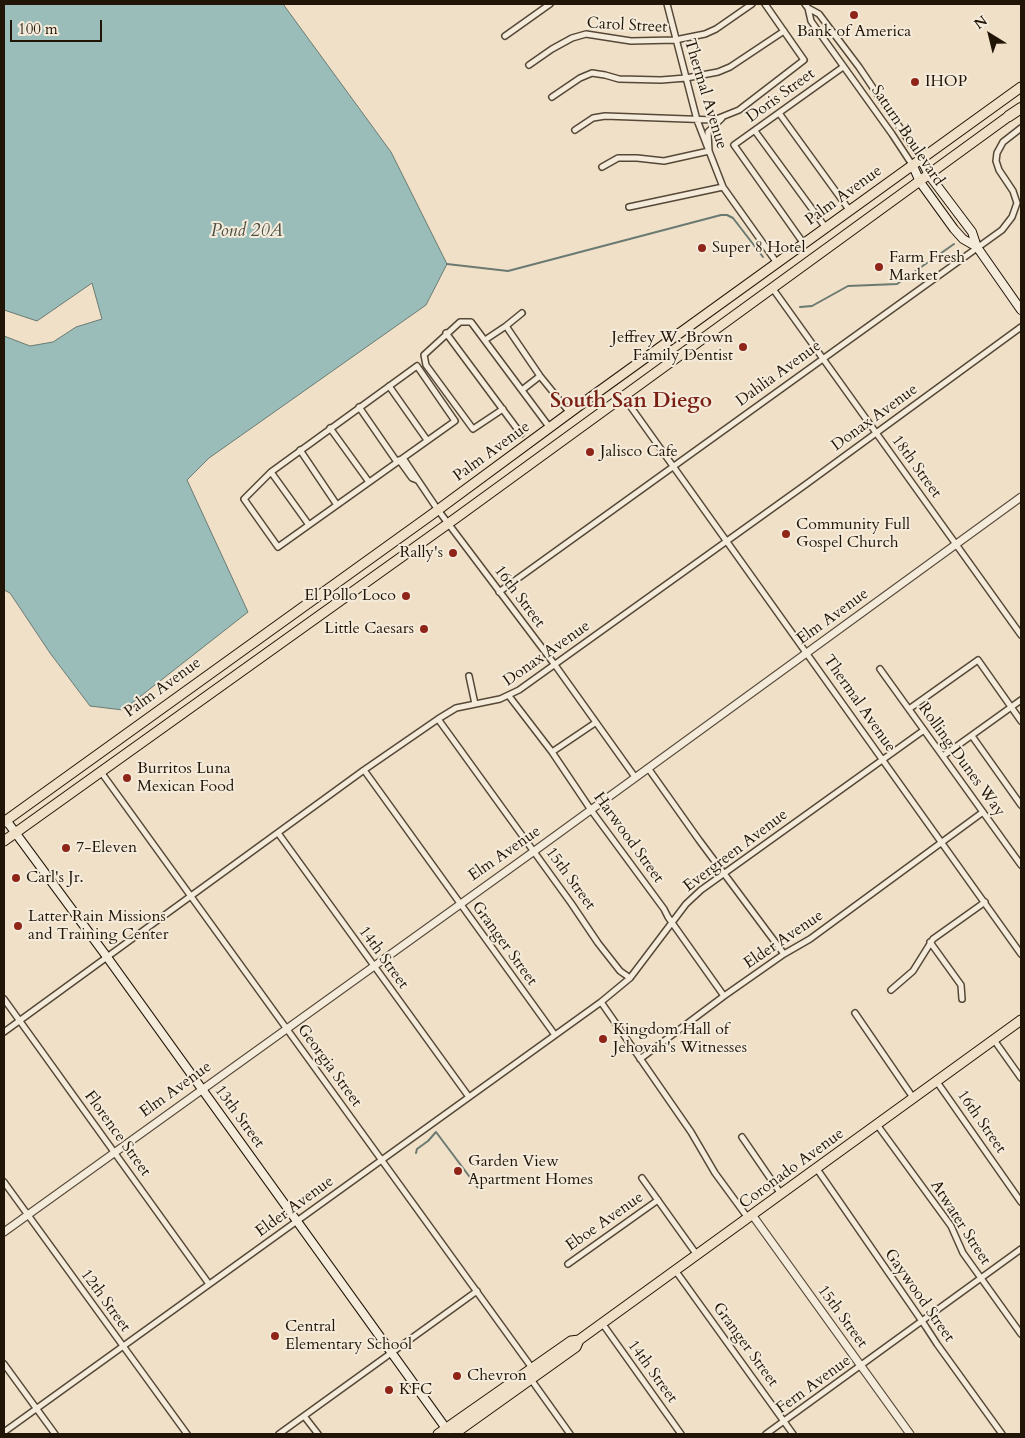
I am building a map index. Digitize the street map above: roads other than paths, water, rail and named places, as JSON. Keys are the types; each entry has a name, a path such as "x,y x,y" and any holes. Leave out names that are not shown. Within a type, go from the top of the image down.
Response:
{"highway":[{"path":"1009,116 1021,107"}],"main road":[{"name":"Palm Avenue","path":"5,819 438,510 1021,87"},
{"name":"Palm Avenue","path":"4,841 773,289 1009,116"},
{"name":"Saturn Boulevard","path":"921,160 929,175 972,232 976,247 1021,310"},
{"name":"Saturn Boulevard","path":"912,166 920,182 959,234 963,239 976,247"},
{"name":"13th Street","path":"5,819 107,957 448,1431"},
{"name":"Coronado Avenue","path":"531,1373 576,1347 579,1340 878,1126 1021,1020"},
{"path":"438,1434 448,1431 531,1373"},
{"path":"454,1434 531,1373"}],"street":[{"path":"505,36 550,4"},
{"name":"Thermal Avenue","path":"667,4 696,120 723,187 777,263"},
{"name":"Carol Street","path":"529,65 572,38 586,34 631,41 675,40 705,34 716,29 752,4"},
{"path":"575,130 593,118 605,116 714,120 739,110 804,60 765,4"},
{"name":"Saturn Boulevard","path":"807,6 811,21 892,134 912,166"},
{"name":"Saturn Boulevard","path":"807,6 824,20 921,160"},
{"path":"552,98 580,78 592,74 619,79 686,78 718,72 730,67 784,31"},
{"name":"Doris Street","path":"804,244 734,145 843,67"},
{"path":"779,113 850,211"},
{"path":"602,167 618,158 664,161 709,151 708,132 724,116"},
{"name":"Dahlia Avenue","path":"499,592 1002,230 1012,217 1018,203 1013,191 999,170 996,157 998,149 1003,142 1021,128"},
{"path":"755,131 826,228"},
{"path":"629,206 723,187"},
{"name":"18th Street","path":"773,289 1021,635"},
{"path":"485,340 522,313"},
{"path":"503,409 474,429 426,365 424,355 460,322 471,322 550,428"},
{"path":"506,326 540,376 570,413"},
{"name":"Donax Avenue","path":"4,1032 364,770 438,719 456,708 500,700 509,696 555,665 1021,328"},
{"path":"446,333 521,434"},
{"path":"417,366 455,421 278,547 244,500 271,472 359,406 389,386 417,366"},
{"path":"522,390 540,376"},
{"path":"389,386 427,440"},
{"name":"Thermal Avenue","path":"623,396 1021,954"},
{"name":"16th Street","path":"359,406 400,460 416,475 417,480 438,510 555,665 635,777"},
{"path":"330,428 368,482"},
{"path":"300,450 337,505"},
{"path":"271,472 309,525"},
{"name":"Elm Avenue","path":"4,1232 459,903 533,852 1021,497"},
{"path":"909,709 978,660 1021,720"},
{"name":"Rolling Dunes Way","path":"880,668 1021,865"},
{"path":"469,676 475,704"},
{"name":"Harwood Street","path":"509,696 552,752 591,810 664,909 724,996"},
{"path":"943,756 1021,700"},
{"name":"15th Street","path":"438,719 598,943 620,971 630,978"},
{"path":"552,752 596,723"},
{"name":"Evergreen Avenue","path":"601,1002 630,978 686,904 701,890 924,730"},
{"path":"972,736 1021,805"},
{"path":"648,768 784,954"},
{"name":"Granger Street","path":"364,770 555,1035"},
{"name":"Georgia Street","path":"101,772 477,1291 570,1434"},
{"name":"Elder Avenue","path":"640,1059 724,996 784,954 810,939 983,812"},
{"name":"14th Street","path":"278,833 372,966 469,1097"},
{"path":"891,990 912,971 930,942 985,902"},
{"path":"930,942 961,985 962,1000"},
{"name":"Florence Street","path":"4,999 209,1284"},
{"name":"15th Street","path":"601,1002 691,1132 715,1173 751,1217 910,1434"},
{"name":"Elder Avenue","path":"4,1432 601,1002"},
{"path":"855,1013 914,1099"},
{"path":"994,1040 1021,1078"},
{"name":"16th Street","path":"937,1082 1021,1202"},
{"name":"Atwater Street","path":"878,1126 951,1226 964,1253 1021,1334"},
{"path":"742,1137 782,1195"},
{"name":"Gaywood Street","path":"817,1170 1002,1434"},
{"path":"642,1178 697,1255"},
{"name":"12th Street","path":"4,1182 187,1434"},
{"name":"Eboe Avenue","path":"568,1264 658,1200"},
{"name":"Fern Avenue","path":"766,1434 1021,1249"},
{"name":"Granger Street","path":"676,1270 793,1434"},
{"path":"279,1434 477,1291"},
{"name":"14th Street","path":"602,1324 681,1434"},
{"path":"4,1364 55,1434"},
{"path":"304,1416 318,1434"}],"water":[{"name":"Pond 20A","path":"4,4 283,4 391,152 447,264 426,305 209,458 187,480 248,612 123,710 90,706 50,653 10,593 4,590 4,336 30,346 53,342 76,327 102,319 92,283 37,321 4,310"}],"waterway":[{"path":"447,264 508,271 721,215 733,218 763,257"},
{"path":"800,307 812,306 848,286 897,284 954,244"},
{"path":"416,1153 417,1149 436,1132 478,1188"}],"place":[{"name":"Bank of America","path":"854,15"},
{"name":"IHOP","path":"915,82"},
{"name":"Super 8 Hotel","path":"702,248"},
{"name":"Farm Fresh Market","path":"879,267"},
{"name":"Jeffrey W. Brown Family Dentist","path":"743,347"},
{"name":"Jalisco Cafe","path":"590,452"},
{"name":"Community Full Gospel Church","path":"786,534"},
{"name":"Rally's","path":"453,553"},
{"name":"El Pollo Loco","path":"406,596"},
{"name":"Little Caesars","path":"424,629"},
{"name":"Burritos Luna Mexican Food","path":"127,778"},
{"name":"7-Eleven","path":"66,848"},
{"name":"Carl's Jr.","path":"16,878"},
{"name":"Latter Rain Missions and Training Center","path":"18,926"},
{"name":"Kingdom Hall of Jehovah's Witnesses","path":"603,1039"},
{"name":"Garden View Apartment Homes","path":"458,1171"},
{"name":"Central Elementary School","path":"275,1336"},
{"name":"Chevron","path":"457,1376"},
{"name":"KFC","path":"389,1390"}],"district":[{"name":"South San Diego","path":"631,402"}]}
